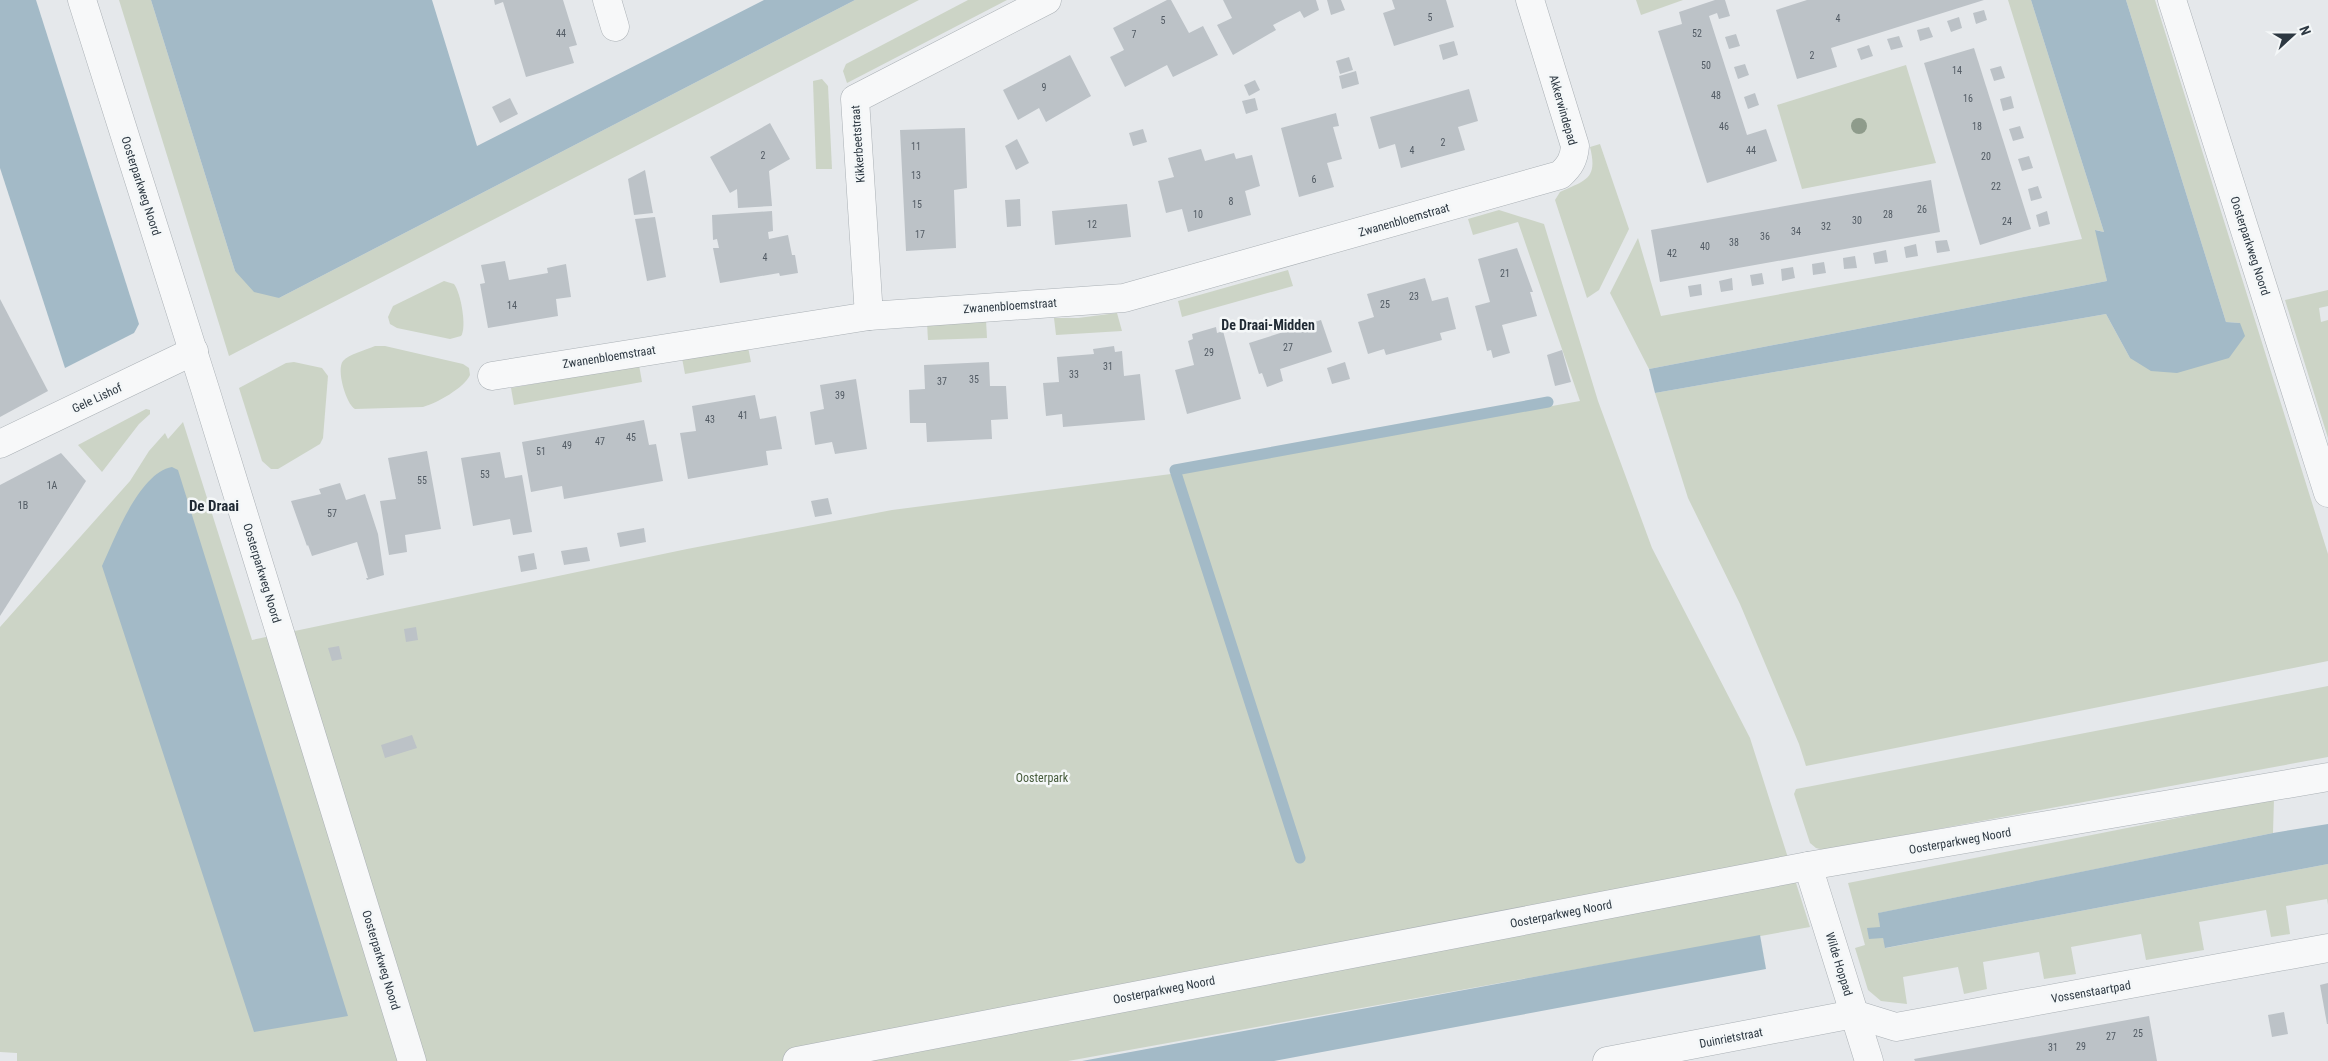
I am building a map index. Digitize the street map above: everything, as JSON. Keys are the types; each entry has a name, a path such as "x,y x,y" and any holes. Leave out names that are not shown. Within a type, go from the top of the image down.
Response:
{"street":[{"name":"Oosterparkweg Noord","path":"82,0 194,351 412,1061"},
{"path":"607,0 615,27"},
{"name":"Kikkerbeetstraat","path":"869,316 855,99 1047,0"},
{"name":"Akkerwindepad","path":"1519,188 1560,175 1569,167 1574,157 1575,146 1530,0"},
{"name":"Oosterparkweg Noord","path":"2172,0 2328,493"},
{"name":"Zwanenbloemstraat","path":"492,376 869,316 1124,298 1519,188"},
{"name":"Gele Lishof","path":"0,444 194,351"},
{"name":"Oosterparkweg Noord","path":"797,1061 1808,866 2328,777"},
{"name":"Wilde Hoppad","path":"1808,866 1869,1061"},
{"name":"Vossenstaartpad","path":"1854,1014 1896,1027 2328,948"},
{"name":"Duinrietstraat","path":"1608,1061 1854,1014"}],"green space":[{"path":"119,0 151,0 235,271 279,298 855,0 919,0 229,356"},
{"path":"968,0 1007,0 847,83 843,71 846,64"},
{"path":"1636,0 1683,0 1641,15"},
{"path":"2008,0 2031,0 2104,232 2096,230 2107,281 1649,369 1610,293 1638,238 1661,316 2082,239"},
{"path":"2126,0 2155,0 2328,554 2328,661 1806,766 1799,744 1740,604 1688,498 1655,393 2106,314 2130,358 2229,358 2240,323 2226,322"},
{"path":"1906,65 1936,163 1802,189 1777,105"},
{"path":"822,79 828,86 832,169 816,169 813,81"},
{"path":"1600,144 1629,229 1599,290 1587,298 1555,200 1560,192 1588,177 1592,166 1590,147"},
{"name":"Oosterpark","path":"1499,210 1544,224 1598,401 1652,548 1750,738 1810,927 1068,1061 17,1061 17,1053 0,1052 0,627 130,481 149,451 165,433 168,439 183,422 252,640 687,549 892,510 1171,474 1580,401 1518,222 1473,235 1468,219"},
{"path":"1288,270 1293,286 1182,317 1178,301"},
{"path":"444,281 454,284 457,288 463,318 463,332 461,336 450,339 397,328 390,324 388,317 393,306"},
{"path":"2328,290 2328,306 2319,308 2321,322 2328,320 2328,438 2285,300"},
{"path":"1117,313 1122,331 1056,335 1054,318 1078,318"},
{"path":"986,320 987,338 928,340 927,323"},
{"path":"375,346 385,346 463,364 469,368 470,375 462,385 450,394 423,407 355,409 345,394 341,378 341,365 349,356"},
{"path":"748,347 751,362 685,374 682,358"},
{"path":"294,362 322,368 328,376 323,438 320,444 278,469 271,469 262,461 239,388 286,363"},
{"path":"639,365 642,382 514,405 511,388"},
{"path":"146,409 150,410 150,414 139,424 102,472 78,445"},
{"path":"2328,686 2328,757 1824,850 1816,848 1810,843 1794,794 1796,789"},
{"path":"2274,799 2273,833 1879,913 1880,927 1869,938 1883,938 1886,948 2328,864 2328,905 2327,899 2286,906 2290,934 2271,937 2266,910 2199,922 2204,950 2146,960 2141,934 2071,947 2076,974 2044,979 2039,952 1983,962 1987,989 1964,994 1958,967 1903,977 1907,1004 1881,1001 1868,990 1855,948 1865,945 1848,883"}],"water":[{"path":"0,0 36,0 139,324 134,333 65,368 0,168"},
{"path":"151,0 432,0 477,146 764,0 855,0 279,298 254,292 235,271"},
{"path":"2031,0 2126,0 2226,322 2240,323 2245,336 2229,358 2177,373 2151,371 2130,358 2106,314 1655,393 1649,369 2107,281 2095,230 2104,232"},
{"path":"172,467 178,470 348,1016 254,1032 102,566 121,524 139,494 149,481 160,472"},
{"path":"2328,824 2328,864 1885,948 1883,938 1869,939 1867,928 1880,927 1878,913 2273,833"},
{"path":"1760,935 1766,969 1274,1061 1082,1061"}],"building":[{"path":"494,0 563,0 577,45 569,47 574,63 526,77 503,2 495,5"},
{"path":"1167,0 1171,0 1189,33 1203,26 1218,55 1173,77 1167,65 1125,87 1110,57 1124,50 1113,28"},
{"path":"1223,0 1316,0 1319,10 1304,18 1300,11 1273,25 1276,30 1233,55 1217,25 1232,18"},
{"path":"1327,0 1341,0 1345,10 1331,15"},
{"path":"1392,0 1446,0 1454,27 1394,46 1383,13 1395,9"},
{"path":"1715,0 1725,0 1730,16 1719,19 1717,13 1709,16 1747,135 1766,129 1777,161 1707,183 1658,31 1682,24 1679,12"},
{"path":"1807,0 1984,0 1831,48 1837,67 1797,79 1776,10"},
{"path":"1984,10 1987,20 1976,24 1973,13"},
{"path":"1959,17 1962,28 1951,32 1947,21"},
{"path":"1929,27 1933,37 1920,41 1917,30"},
{"path":"1736,34 1740,46 1729,49 1725,37"},
{"path":"1899,36 1903,47 1891,50 1887,39"},
{"path":"1454,41 1458,55 1443,60 1439,45"},
{"path":"1869,45 1873,56 1861,60 1857,49"},
{"path":"1974,48 2031,229 1980,245 1924,63"},
{"path":"1070,55 1091,96 1046,122 1039,108 1018,120 1003,90"},
{"path":"1349,57 1353,70 1340,74 1336,61"},
{"path":"1745,64 1749,75 1738,79 1734,67"},
{"path":"2001,66 2005,78 1994,81 1990,69"},
{"path":"1356,71 1359,84 1342,89 1339,76"},
{"path":"1255,80 1260,90 1249,96 1244,85"},
{"path":"1469,89 1478,121 1458,127 1465,150 1401,168 1395,144 1379,149 1370,117"},
{"path":"1755,93 1759,105 1748,109 1744,97"},
{"path":"2011,96 2014,108 2003,111 2000,99"},
{"path":"510,98 518,114 500,123 492,107"},
{"path":"1255,98 1258,110 1246,114 1242,101"},
{"path":"1336,113 1339,126 1333,127 1342,159 1327,163 1334,187 1299,197 1281,128"},
{"path":"770,123 790,159 769,171 772,206 738,208 737,189 730,193 710,157"},
{"path":"2020,126 2024,138 2013,141 2009,129"},
{"path":"965,128 967,188 954,190 956,248 906,251 900,130"},
{"path":"1143,129 1147,142 1133,146 1129,133"},
{"path":"1017,139 1029,163 1016,170 1005,146"},
{"path":"1201,149 1205,161 1234,153 1236,159 1252,155 1260,186 1245,191 1251,215 1188,232 1182,209 1166,213 1158,181 1174,177 1168,158"},
{"path":"2029,156 2033,168 2022,171 2018,159"},
{"path":"645,170 653,213 634,215 628,179"},
{"path":"1931,180 1940,232 1660,282 1651,230"},
{"path":"2038,186 2042,198 2031,201 2028,189"},
{"path":"1020,199 1021,226 1007,227 1005,200"},
{"path":"1127,204 1131,237 1055,245 1052,211"},
{"path":"772,211 773,231 768,232 769,239 788,235 792,255 795,255 798,273 780,276 779,273 720,283 713,248 719,248 717,239 713,240 712,215"},
{"path":"2047,211 2050,224 2039,227 2036,215"},
{"path":"655,217 666,277 647,281 635,219"},
{"path":"1947,240 1950,251 1937,253 1935,241"},
{"path":"1916,244 1918,256 1906,258 1904,247"},
{"path":"1517,248 1533,292 1530,292 1537,316 1502,325 1510,353 1493,358 1491,350 1487,351 1475,306 1490,302 1478,259"},
{"path":"1886,250 1888,262 1875,264 1873,253"},
{"path":"1855,256 1857,268 1844,269 1843,258"},
{"path":"505,261 509,280 548,273 547,268 566,264 571,297 556,299 558,316 488,328 480,284 485,283 481,265"},
{"path":"1824,262 1826,273 1813,275 1812,264"},
{"path":"1793,267 1795,278 1782,281 1781,269"},
{"path":"1762,273 1764,284 1752,286 1750,275"},
{"path":"1425,278 1432,301 1448,297 1456,329 1440,333 1442,340 1386,355 1384,349 1368,354 1358,322 1374,317 1367,294"},
{"path":"1732,278 1733,290 1721,292 1719,281"},
{"path":"1701,284 1702,295 1690,297 1688,286"},
{"path":"0,299 48,391 0,417"},
{"path":"1321,320 1332,352 1280,369 1283,381 1267,387 1262,373 1259,374 1249,343"},
{"path":"1216,327 1217,333 1223,331 1241,399 1187,414 1175,370 1194,365 1188,341 1193,339 1192,334"},
{"path":"1114,346 1115,352 1122,351 1124,376 1140,374 1145,420 1063,427 1062,414 1046,416 1043,383 1059,382 1057,357 1094,354 1093,349"},
{"path":"1562,350 1571,382 1555,386 1547,355"},
{"path":"989,362 990,386 1006,386 1008,419 991,420 992,439 927,442 926,423 910,423 909,390 925,389 924,365"},
{"path":"1345,362 1350,379 1332,384 1327,368"},
{"path":"856,379 867,449 835,454 832,442 815,445 810,412 824,409 820,385"},
{"path":"755,395 760,419 776,416 782,449 766,451 768,465 688,479 680,433 696,431 692,406"},
{"path":"644,420 649,445 656,444 663,481 564,499 562,486 531,492 522,442"},
{"path":"427,451 441,529 405,535 407,552 389,555 380,501 396,499 388,458"},
{"path":"500,452 505,478 522,475 532,532 513,535 510,519 473,526 461,458"},
{"path":"61,453 86,481 0,616 0,485"},
{"path":"340,483 346,500 365,494 378,534 384,575 367,580 357,542 312,556 307,546 291,501 321,494 319,489"},
{"path":"828,498 832,514 815,517 811,501"},
{"path":"644,528 646,542 620,547 617,533"},
{"path":"587,547 590,561 564,565 561,551"},
{"path":"534,553 537,569 521,572 518,556"},
{"path":"416,627 418,640 406,642 404,629"},
{"path":"339,646 342,659 332,661 328,648"},
{"path":"412,735 417,748 385,758 381,745"},
{"path":"2328,983 2328,1024 2327,1024 2320,985"},
{"path":"2284,1012 2288,1034 2272,1037 2268,1015"},
{"path":"2149,1016 2157,1061 1915,1061 1914,1059"}],"waterway":[{"path":"1300,858 1175,470 1548,402"}],"district":[{"name":"De Draai-Midden","path":"1268,325"},
{"name":"De Draai","path":"214,506"}]}
